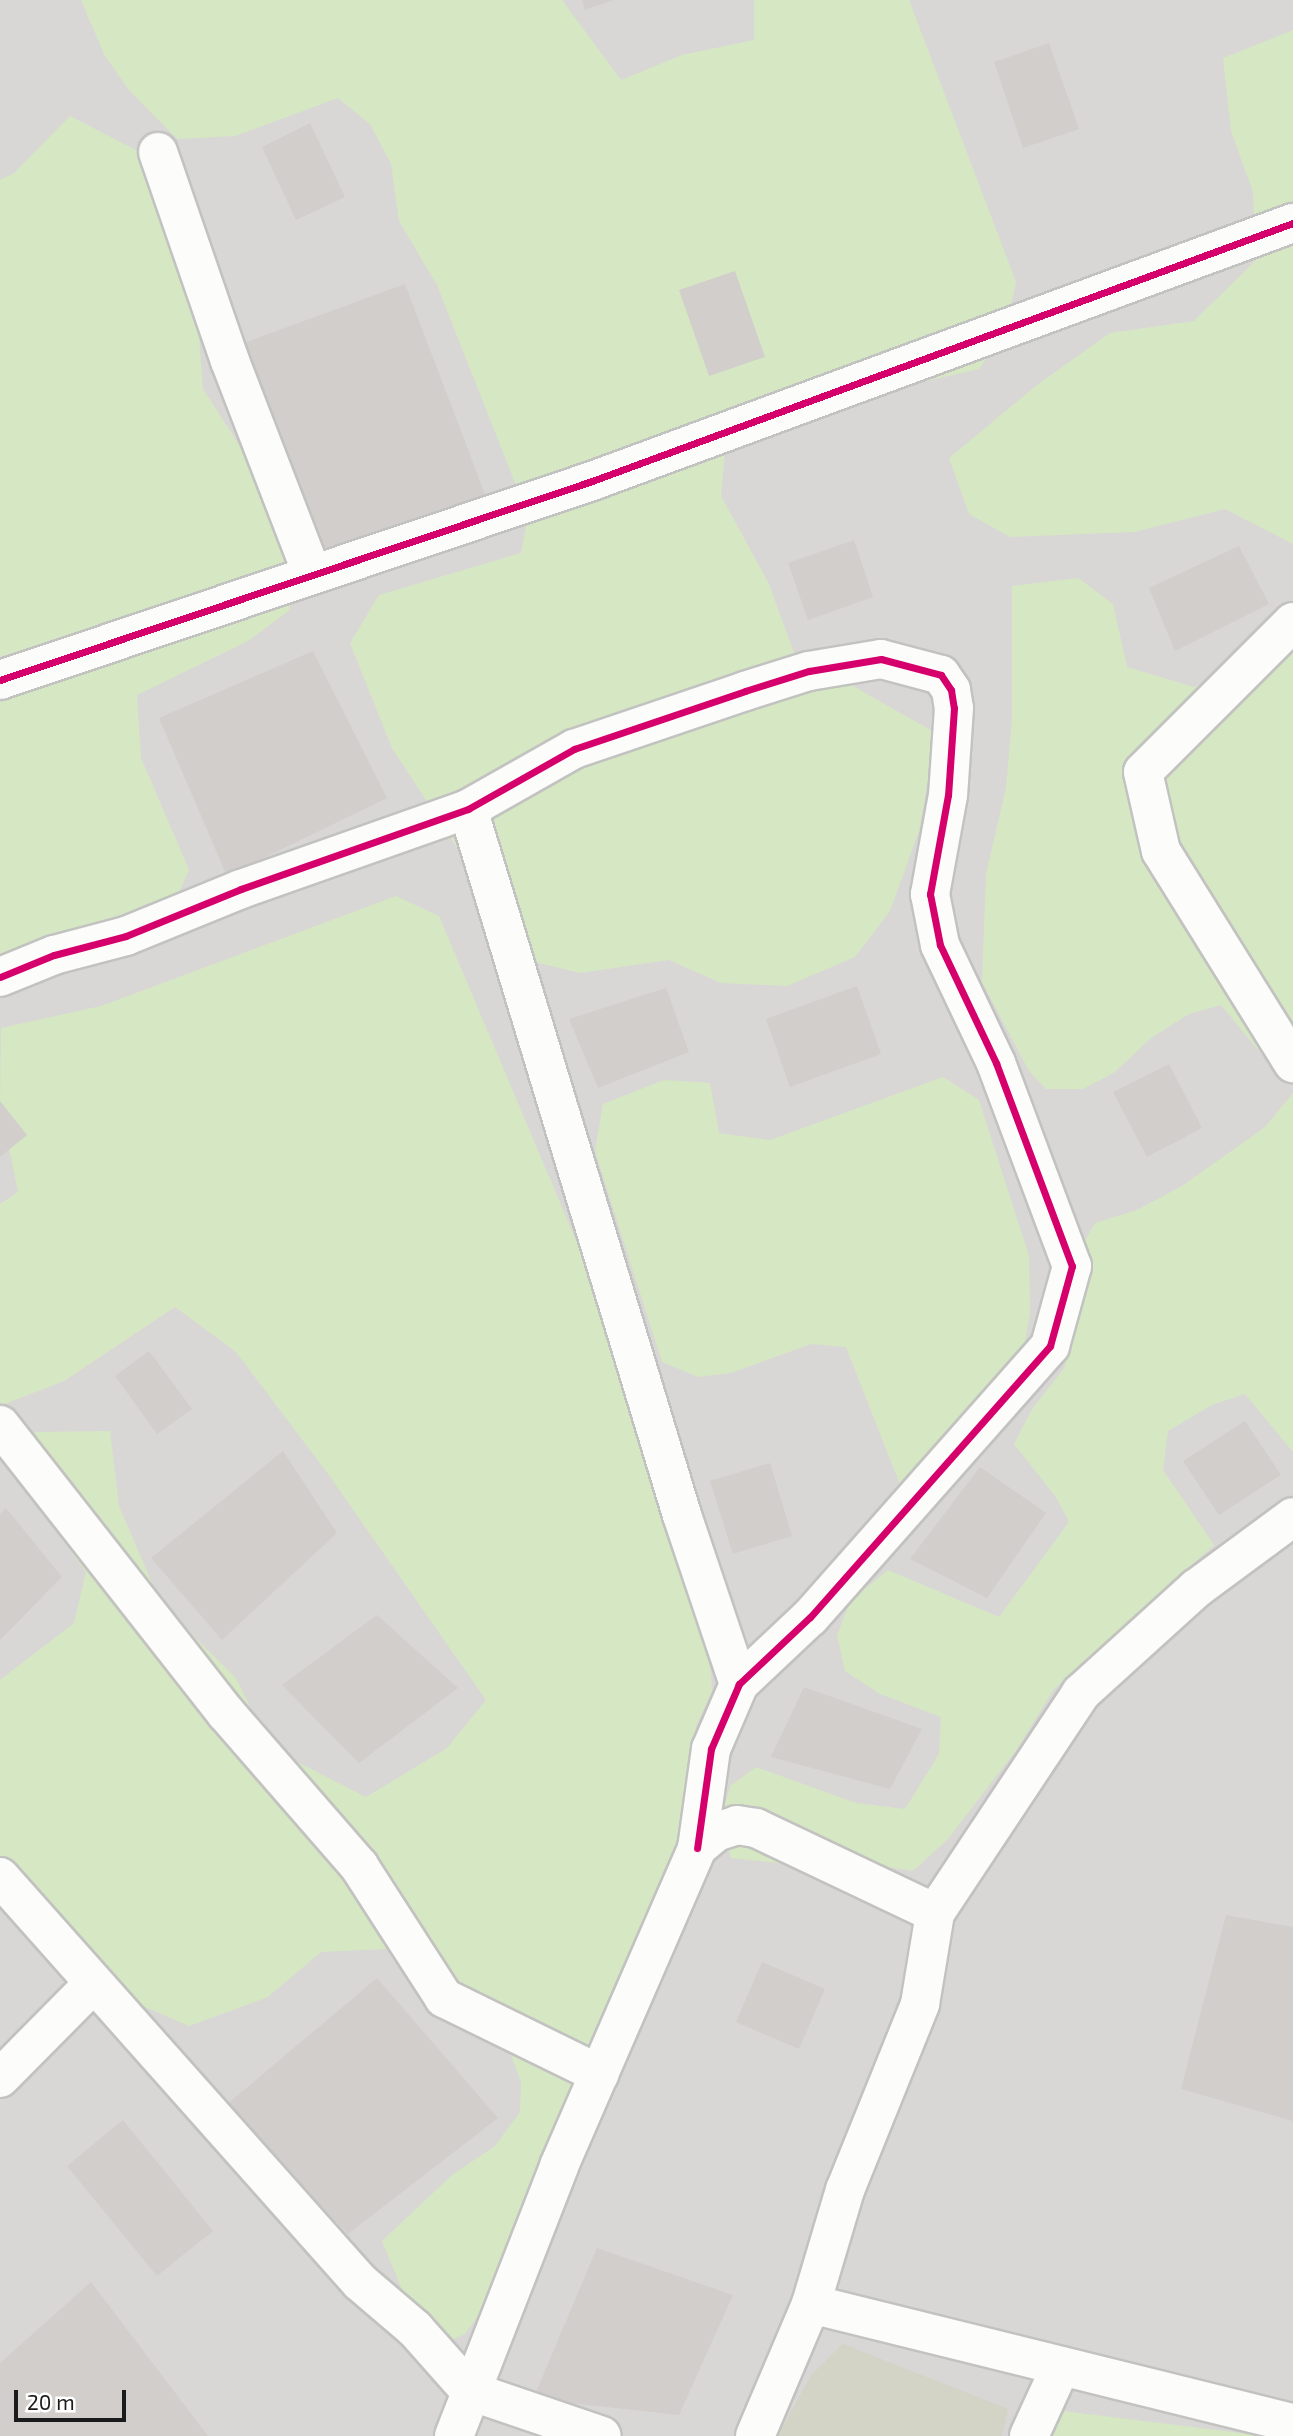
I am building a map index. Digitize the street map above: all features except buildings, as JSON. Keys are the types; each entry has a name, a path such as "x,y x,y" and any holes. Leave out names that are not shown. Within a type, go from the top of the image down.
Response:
{"street":[{"path":"158,152 230,361 312,573"},
{"path":"0,680 592,481 1293,223"},
{"path":"1293,622 1143,772 1161,851 1293,1063"},
{"path":"0,977 54,954 125,936 241,889 468,809 574,749 808,671 881,659 941,675 951,690 951,762 930,894 940,945 996,1063 1072,1266 1050,1346 863,1560 739,1684 711,1749 697,1848 599,2074 454,2436"},
{"path":"468,809 682,1515 739,1684"},
{"path":"0,1425 226,1713 359,1866 444,1998 599,2074"},
{"path":"755,2436 811,2304 845,2190 920,2004 935,1913 1081,1693 1197,1588 1293,1517"},
{"path":"697,1848 716,1832 737,1825 756,1828 935,1913"},
{"path":"0,1877 92,1985 195,2093 360,2282 415,2329 470,2391 602,2436"},
{"path":"0,2078 92,1985"},
{"path":"811,2304 1293,2423"},
{"path":"1029,2436 1061,2366"}],"shaded area":[{"path":"0,0 1293,0 1293,2436 0,2436"},
{"path":"843,2344 1008,2409 1002,2436 778,2436 811,2375"}],"green space":[{"path":"81,0 562,0 621,80 682,55 754,40 754,0 909,0 1016,282 1005,333 979,369 918,383 883,384 725,451 721,496 769,584 794,653 936,733 919,831 890,911 855,957 787,986 721,983 669,960 580,973 531,961 392,748 350,643 379,595 521,553 528,516 437,285 399,221 391,164 370,124 338,98 235,136 177,139 128,89 104,54"},
{"path":"1293,30 1293,544 1225,509 1135,532 1010,537 969,514 949,458 1037,385 1110,333 1194,321 1255,261 1253,192 1231,131 1223,58"},
{"path":"70,116 136,150 165,188 197,311 203,389 243,451 282,544 290,610 248,641 137,695 141,758 189,870 169,913 61,932 0,974 0,180 14,173"},
{"path":"1078,578 1113,604 1127,667 1194,687 1261,660 1293,633 1293,1056 1279,1058 1259,1051 1221,1005 1189,1014 1151,1038 1115,1072 1083,1089 1046,1089 1029,1071 982,982 986,874 1006,788 1012,719 1012,586"},
{"path":"396,896 439,916 591,1276 708,1634 712,1691 696,1726 691,1843 654,1926 616,1982 497,2289 465,2334 450,2341 406,2299 382,2241 452,2175 495,2146 520,2112 521,2082 503,2034 430,1947 321,1952 268,1997 189,2026 129,2000 0,1876 0,1680 74,1623 86,1572 43,1514 35,1432 110,1431 119,1506 161,1604 236,1678 270,1748 366,1797 447,1748 486,1700 331,1478 236,1352 175,1307 64,1381 0,1406 0,1204 18,1192 0,1103 1,1028 101,1006"},
{"path":"943,1077 979,1100 1029,1256 1030,1313 1022,1361 901,1487 846,1347 811,1344 731,1373 698,1377 662,1362 595,1151 603,1104 664,1080 710,1083 719,1133 770,1140"},
{"path":"1293,1093 1293,1452 1245,1394 1212,1405 1168,1431 1163,1470 1214,1545 1054,1689 1017,1749 948,1839 913,1871 856,1862 805,1866 731,1858 720,1824 730,1786 756,1767 856,1803 905,1809 939,1754 941,1717 880,1694 845,1671 837,1635 851,1600 888,1570 999,1617 1069,1522 1056,1497 1014,1444 1032,1409 1065,1367 1073,1318 1067,1272 1095,1223 1137,1210 1182,1186 1265,1127"},
{"path":"1039,2408 1265,2436 1030,2436"}],"cycle path":[{"path":"0,680 592,481 1293,223"},
{"path":"0,977 54,955 126,936 241,889 468,809 574,749 745,691 809,671 881,659 941,675 951,690 954,708 948,795 930,894 940,945 996,1063 1072,1266 1050,1346 810,1617 739,1684 711,1749 697,1848"}]}
